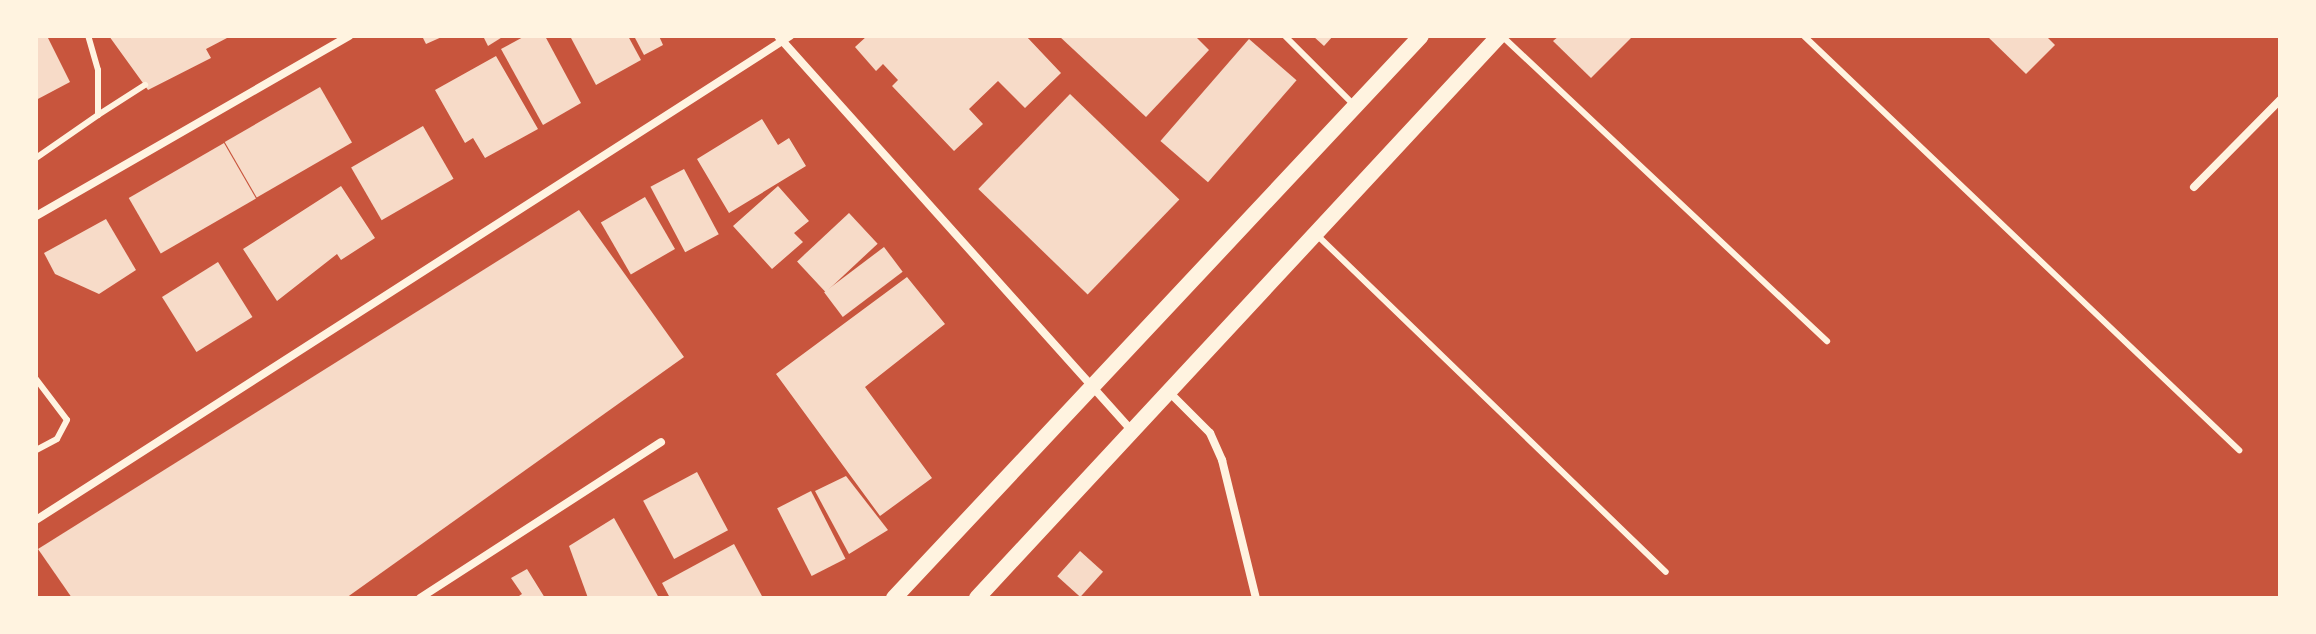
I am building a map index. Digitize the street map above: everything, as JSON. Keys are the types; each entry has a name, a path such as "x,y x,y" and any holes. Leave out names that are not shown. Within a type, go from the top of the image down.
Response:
{"main road":[{"path":"894,598 1421,36"},
{"path":"977,598 1319,237 1501,36"}],"street":[{"path":"36,216 349,36"},
{"path":"36,520 784,38 1132,431"},
{"path":"2194,187 2280,100"},
{"path":"1169,392 1210,433 1222,460 1256,598"},
{"path":"420,598 661,442"}],"lane":[{"path":"88,36 98,70 98,115"},
{"path":"1285,36 1356,106"},
{"path":"1501,36 1827,341"},
{"path":"1804,36 2239,450"},
{"path":"36,158 145,85"},
{"path":"1319,237 1666,572"},
{"path":"36,379 67,420 57,439 36,450"}],"building":[{"path":"36,36 47,36 70,82 36,100"},
{"path":"109,36 227,38 206,49 211,58 148,90"},
{"path":"422,36 444,36 426,44"},
{"path":"483,36 504,36 488,46"},
{"path":"525,36 545,36 581,103 543,125 501,49"},
{"path":"570,36 628,36 641,60 596,85"},
{"path":"634,36 659,36 663,45 644,55"},
{"path":"867,36 1026,36 1061,73 1025,108 998,81 969,109 983,124 954,151 892,86 898,80 883,64 876,71 855,47"},
{"path":"1059,36 1195,36 1209,50 1146,117"},
{"path":"1313,36 1333,36 1324,46"},
{"path":"1559,36 1633,36 1591,78 1553,41"},
{"path":"1987,36 2046,36 2055,45 2026,74"},
{"path":"1249,39 1297,80 1208,182 1160,141"},
{"path":"496,56 538,129 485,158 473,138 465,143 435,90"},
{"path":"320,87 352,142 257,197 225,142"},
{"path":"1070,94 1179,200 1088,295 978,189"},
{"path":"762,119 778,145 789,138 806,166 729,213 697,159"},
{"path":"423,126 454,179 382,220 351,168"},
{"path":"224,143 256,198 161,253 129,198"},
{"path":"684,169 719,234 685,252 650,187"},
{"path":"341,186 375,238 341,260 337,254 277,301 243,249"},
{"path":"778,186 809,221 794,233 803,242 772,269 733,226"},
{"path":"645,197 675,249 631,274 601,222"},
{"path":"579,210 684,357 346,598 72,598 38,549"},
{"path":"849,213 878,244 826,292 797,261"},
{"path":"106,219 136,270 99,294 55,274 44,253"},
{"path":"884,247 903,272 843,317 824,292"},
{"path":"218,262 252,317 196,352 162,297"},
{"path":"907,277 945,324 865,387 932,478 880,516 776,374"},
{"path":"697,472 728,530 674,559 643,501"},
{"path":"846,476 888,530 849,554 815,491"},
{"path":"811,491 846,559 812,576 777,508"},
{"path":"614,518 659,598 588,598 569,546"},
{"path":"734,544 763,598 670,598 662,583"},
{"path":"1080,551 1103,572 1080,597 1057,576"},
{"path":"527,569 545,598 516,598 522,594 511,578"}]}
